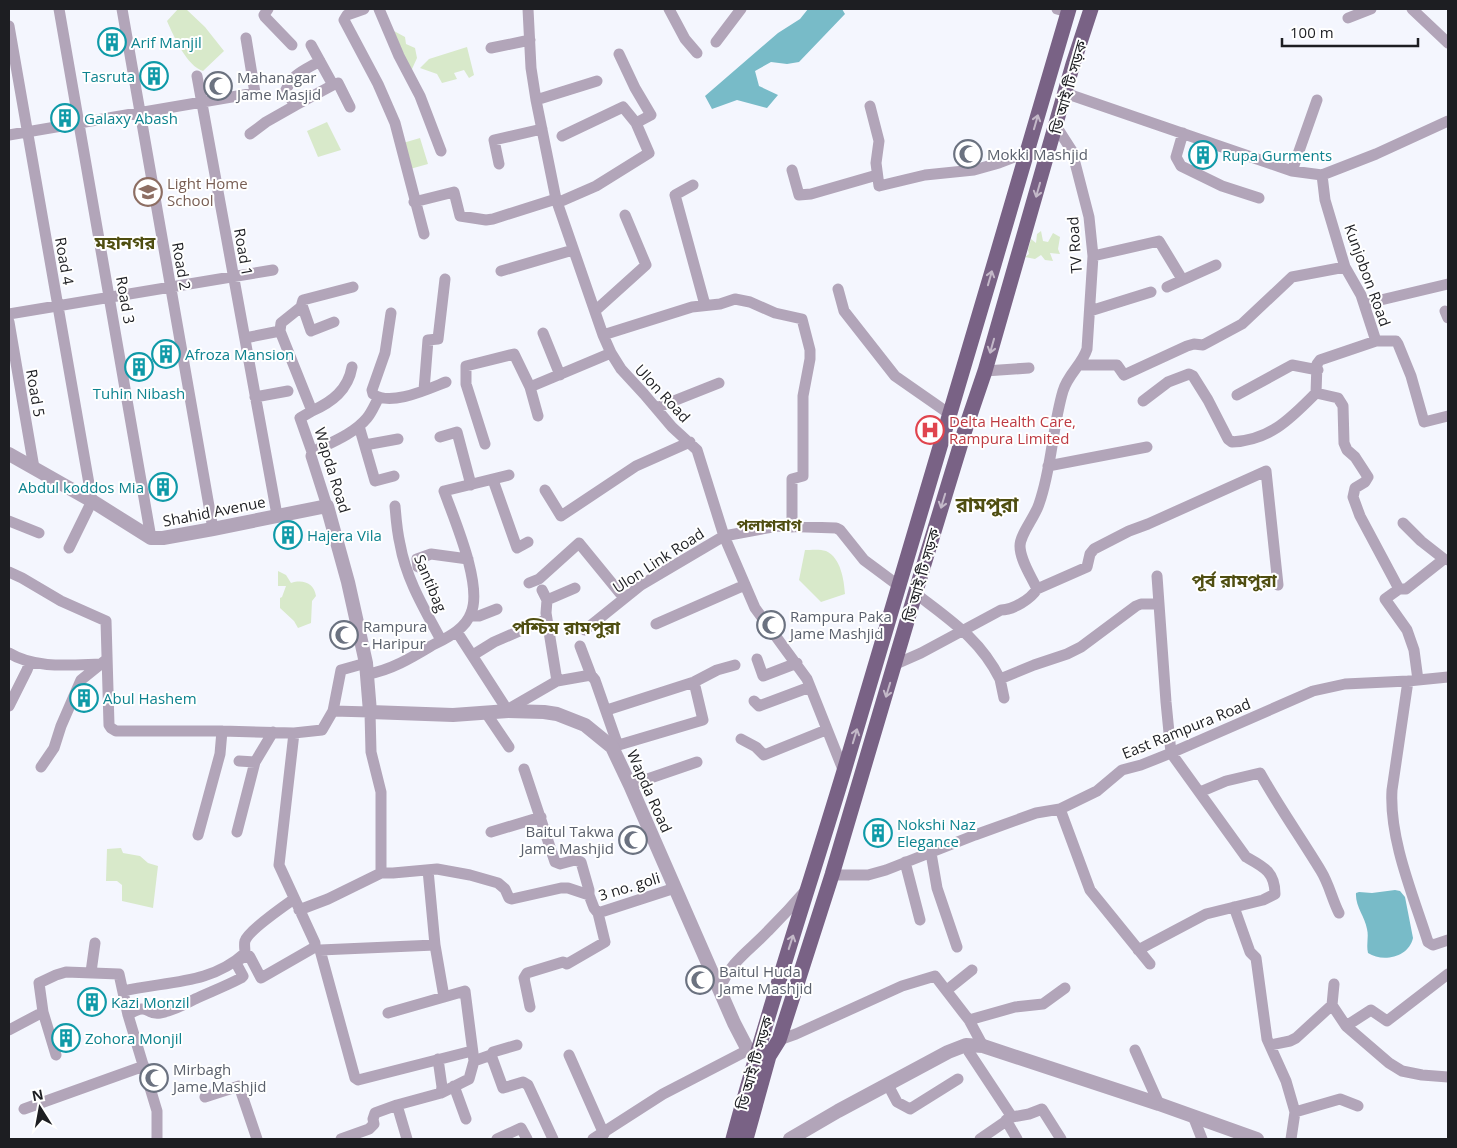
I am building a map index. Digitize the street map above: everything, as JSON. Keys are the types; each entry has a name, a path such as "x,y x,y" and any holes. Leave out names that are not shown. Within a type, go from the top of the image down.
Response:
{"main road":[{"name":"ডি আই টি সড়ক","path":"758,1052 779,1040 832,875 896,664 921,574 985,371 1091,9"},
{"name":"ডি আই টি সড়ক","path":"733,1139 951,415 1028,152 1065,10"},
{"path":"904,569 921,574"},
{"name":"ডি আই টি সড়ক","path":"746,1139 758,1052"}],"street":[{"name":"Road 3","path":"58,9 151,538"},
{"name":"Road 2","path":"122,9 213,529"},
{"path":"268,9 264,15 265,17 292,45"},
{"path":"364,9 347,15 344,20 378,84 395,123 414,202 424,234"},
{"path":"379,9 395,48 420,96 442,151"},
{"name":"Ulon Road","path":"528,9 536,100 557,201 603,335 620,369 672,427 697,450 724,536 755,608 808,679 826,730 844,772"},
{"path":"668,9 685,39 697,53"},
{"path":"716,42 741,9"},
{"path":"1348,18 1371,9"},
{"path":"1412,9 1448,43"},
{"name":"Road 4","path":"9,26 92,501"},
{"path":"9,135 255,93 246,38"},
{"path":"491,48 530,40"},
{"path":"311,45 333,84"},
{"path":"619,54 635,88 651,115 636,123"},
{"path":"296,105 285,92 288,84 293,76 320,61"},
{"name":"Road 1","path":"198,76 277,516"},
{"path":"536,100 597,81"},
{"path":"250,134 266,122 333,84 338,83 350,107"},
{"path":"1065,93 1292,172 1322,176 1448,121"},
{"path":"1292,172 1316,100"},
{"path":"870,106 879,141 876,154 879,186 925,175 974,170 1028,152"},
{"path":"414,202 454,192 460,216 486,220 503,217 557,201 596,186 649,153 636,123 623,107 562,136"},
{"name":"TV Road","path":"1037,589 1022,554 1021,540 1039,505 1062,393 1069,375 1084,357 1089,342 1093,256 1089,218 1072,151 1056,126"},
{"path":"499,164 494,140 542,129"},
{"path":"1183,133 1176,158 1180,166 1222,186 1258,198"},
{"path":"792,170 799,195 811,194 877,175"},
{"name":"Kunjobon Road","path":"1322,176 1325,200 1345,267 1361,295 1376,341 1396,341 1398,344 1411,376 1424,422 1448,416"},
{"path":"693,185 675,195 705,305"},
{"path":"595,311 646,265 625,214"},
{"path":"1093,256 1159,241 1182,280"},
{"path":"501,271 573,250"},
{"path":"1167,287 1216,265"},
{"path":"1079,365 1117,365 1124,375 1187,346 1194,344 1203,345 1242,324 1292,277 1345,267"},
{"path":"9,314 273,270"},
{"path":"424,390 428,340 438,339 445,279"},
{"path":"1364,304 1448,284"},
{"path":"245,338 280,331 281,323 302,305 304,300 353,287"},
{"path":"838,289 844,311 895,376 951,415"},
{"path":"1090,311 1151,292"},
{"path":"603,335 692,307 720,304 735,299 750,302 775,313 802,319 810,350 810,359 803,396 803,476 792,479 792,527"},
{"path":"302,305 311,331 334,322"},
{"path":"391,313 385,354 372,390 373,394 379,397 404,398 446,382"},
{"name":"Road 5","path":"9,322 34,468"},
{"name":"Wapda Road","path":"280,331 312,411 300,418 312,452 311,456 348,582 367,668 370,712"},
{"path":"543,333 560,374"},
{"path":"1143,401 1168,382 1189,374 1193,376 1208,400 1228,439 1232,442 1251,439 1271,432 1295,414 1316,393 1317,364 1320,360 1376,341"},
{"path":"530,388 611,353"},
{"path":"485,444 466,384 466,366 514,354 530,388 538,416"},
{"path":"1238,395 1292,365 1318,370"},
{"path":"312,411 327,404 337,396 348,382 352,367"},
{"path":"985,371 1029,368"},
{"path":"656,408 719,383"},
{"path":"255,396 288,391"},
{"path":"1316,393 1338,398 1343,406 1344,443 1368,477 1365,482 1355,488 1353,497 1360,516 1380,550 1398,588"},
{"path":"312,452 359,426 371,414 379,397"},
{"path":"359,426 375,481 394,476"},
{"path":"440,437 457,432 471,484"},
{"path":"365,444 398,439"},
{"path":"545,490 561,516 636,466 690,442"},
{"path":"1048,466 1147,447"},
{"name":"Shahid Avenue","path":"9,454 92,501 151,538 163,538 213,529 327,506"},
{"path":"896,664 921,654 1001,610 1006,610 1033,596 1037,589 1088,566 1090,554 1094,549 1130,531 1266,471 1278,585"},
{"path":"9,572 61,602 106,621 104,661 109,725 116,731 294,733 322,730 333,711 341,670 367,668 386,670 457,632 470,616 472,612 473,589 468,559 444,491 509,475"},
{"path":"493,480 517,548 528,542"},
{"path":"69,548 92,501"},
{"name":"Santibag","path":"395,506 400,545 407,572 441,640"},
{"path":"9,521 39,533"},
{"path":"1403,523 1421,541 1446,560 1406,589 1398,588 1385,599 1407,630 1414,650 1413,680 1392,790 1391,806 1395,835 1428,942 1433,945 1448,940"},
{"name":"Ulon Link Road","path":"585,630 624,598 673,565 724,536 778,526 836,528 840,530 864,560 899,586"},
{"path":"529,583 538,579 579,543 624,598"},
{"name":"Santibag","path":"418,567 417,559 431,554 468,559"},
{"path":"1138,950 1206,914 1275,894 1275,885 1272,877 1264,866 1246,857 1171,753 1157,576"},
{"path":"656,624 745,585"},
{"path":"557,681 544,595 575,588"},
{"path":"915,594 965,631 986,656 1000,679 1004,698"},
{"path":"1000,679 1081,647 1136,606 1141,604 1158,604"},
{"path":"470,616 479,616 497,608"},
{"path":"473,655 494,642 547,619"},
{"path":"457,632 508,712 512,707 557,681 591,675"},
{"path":"580,646 607,710 616,740 612,747"},
{"path":"9,653 30,662 56,665 104,661"},
{"path":"757,659 763,676 796,663"},
{"path":"41,767 54,748 61,726 81,680 104,661"},
{"path":"9,706 30,662"},
{"path":"607,710 694,682 717,670 735,665"},
{"name":"East Rampura Road","path":"832,875 868,875 886,870 1036,813 1060,809 1098,791 1122,770 1141,765 1171,753 1313,691 1345,684 1448,676"},
{"path":"612,747 703,720 694,682"},
{"path":"754,701 759,706 810,687"},
{"name":"Wapda Road","path":"333,711 453,715 544,712 568,717 585,725 612,747 720,988 758,1052"},
{"path":"370,712 371,752 381,792 381,872"},
{"path":"486,714 509,747"},
{"path":"741,739 756,747 764,755 826,730"},
{"path":"198,835 220,754 222,731"},
{"path":"237,832 256,762 273,732"},
{"path":"128,1015 135,1010 144,1008 156,1014 185,1006 241,978 243,976 236,963 246,955 250,958 261,978 315,947 315,943 279,864 294,733"},
{"path":"238,761 256,762"},
{"path":"630,785 697,762"},
{"path":"524,769 555,862 560,864 575,860 581,862 589,895 605,942 567,964 563,962 527,973 524,978 530,1007"},
{"path":"1200,792 1226,781 1260,773 1322,872 1339,913"},
{"path":"1060,809 1090,890 1150,964"},
{"path":"491,832 541,816"},
{"path":"931,853 938,888 957,947"},
{"path":"905,862 920,920"},
{"path":"428,870 435,945 444,997"},
{"path":"299,910 328,899 381,872 450,870 498,883 505,889 509,898 512,899 561,888 568,888 589,895"},
{"path":"720,988 726,975 739,957 767,932 809,887"},
{"name":"3 no. goli","path":"596,911 674,888"},
{"path":"123,991 204,978 228,966 245,953 244,942 248,936 269,916 294,899"},
{"path":"1234,907 1250,952 1256,958 1267,1038 1286,1081 1295,1112 1292,1139"},
{"path":"91,972 95,943"},
{"path":"435,945 320,950 356,1080 438,1059 491,1055 493,1052 517,1045"},
{"path":"947,990 972,970"},
{"path":"56,1055 43,1012 39,983 66,972 118,974 128,1015 157,1111 157,1139"},
{"path":"1346,1026 1371,1010 1387,1021 1448,974"},
{"path":"779,1040 902,986 935,976 968,1020 983,1046"},
{"path":"1334,984 1332,1005 1346,1026 1389,1063 1402,1071 1432,1077 1448,1077"},
{"path":"968,1020 1015,1007 1043,1004 1065,988"},
{"path":"341,1139 369,1129 374,1124 373,1119 376,1113 441,1092 469,1079 473,1056 465,991 388,1013"},
{"path":"1270,1046 1296,1038 1332,1005"},
{"path":"9,1030 43,1012"},
{"path":"966,1045 1009,1119 1017,1139"},
{"path":"790,1139 948,1052 966,1045 983,1046 1159,1104 1257,1139"},
{"path":"1135,1050 1159,1104"},
{"path":"569,1055 598,1136 663,1094 758,1052"},
{"path":"491,1055 503,1088 523,1082 528,1085 552,1139"},
{"path":"438,1059 441,1092"},
{"path":"24,1110 144,1066"},
{"path":"888,1085 897,1102 910,1109 958,1079"},
{"path":"205,1098 239,1086 257,1139"},
{"path":"454,1086 466,1119"},
{"path":"1295,1112 1340,1098 1358,1106"},
{"path":"398,1105 407,1139"},
{"path":"980,1139 1009,1119 1042,1109 1061,1139"},
{"path":"1193,1116 1202,1139"},
{"path":"497,1139 521,1128 526,1139"}],"green space":[{"path":"178,9 186,9 205,27 224,51 203,71 186,57 167,21"},
{"path":"394,31 405,37 406,44 415,48 417,58 412,69 409,69"},
{"path":"467,47 474,75 469,78 464,70 454,73 457,79 442,83 437,74 420,68 429,59"},
{"path":"327,122 341,150 318,157 307,131"},
{"path":"420,138 428,164 410,169 403,143"},
{"path":"1041,231 1043,241 1048,242 1053,233 1060,237 1058,249 1060,254 1050,253 1053,261 1045,260 1041,255 1035,259 1025,257 1029,254 1028,250 1031,239 1036,243 1037,234"},
{"path":"805,550 826,551 831,554 843,576 845,594 821,602 799,580"},
{"path":"278,571 286,575 291,583 304,582 313,588 316,596 312,601 311,623 298,628 294,621 280,608 280,598 286,586 278,586"},
{"path":"121,848 123,853 140,856 148,863 158,866 153,908 122,901 122,885 117,881 106,881 107,849"}],"water":[{"path":"808,9 842,9 845,14 799,62 787,64 771,62 755,71 759,86 778,95 767,108 737,100 712,109 705,96 778,33 800,19"},
{"path":"1400,891 1405,897 1413,938 1411,945 1401,954 1381,958 1368,953 1367,929 1357,902 1356,893"}],"place":[{"name":"Arif Manjil","path":"112,42"},
{"name":"Tasruta","path":"154,76"},
{"name":"Mahanagar Jame Masjid","path":"218,86"},
{"name":"Galaxy Abash","path":"65,118"},
{"name":"Mokki Mashjid","path":"968,154"},
{"name":"Rupa Gurments","path":"1203,155"},
{"name":"Light Home School","path":"148,192"},
{"name":"Afroza Mansion","path":"166,354"},
{"name":"Tuhin Nibash","path":"139,367"},
{"name":"Delta Health Care, Rampura Limited","path":"930,430"},
{"name":"Abdul koddos Mia","path":"163,487"},
{"name":"Hajera Vila","path":"288,535"},
{"name":"Rampura Paka Jame Mashjid","path":"771,625"},
{"name":"Rampura - Haripur","path":"344,635"},
{"name":"Abul Hashem","path":"84,698"},
{"name":"Nokshi Naz Elegance","path":"878,833"},
{"name":"Baitul Takwa Jame Mashjid","path":"633,840"},
{"name":"Baitul Huda Jame Mashjid","path":"700,980"},
{"name":"Kazi Monzil","path":"92,1002"},
{"name":"Zohora Monjil","path":"66,1038"},
{"name":"Mirbagh Jame Mashjid","path":"154,1078"}],"district":[{"name":"মহানগর","path":"125,242"},
{"name":"রামপুরা","path":"987,504"},
{"name":"পলাশবাগ","path":"769,525"},
{"name":"পূর্ব রামপুরা","path":"1234,580"},
{"name":"পশ্চিম রামপুরা","path":"566,627"}]}
